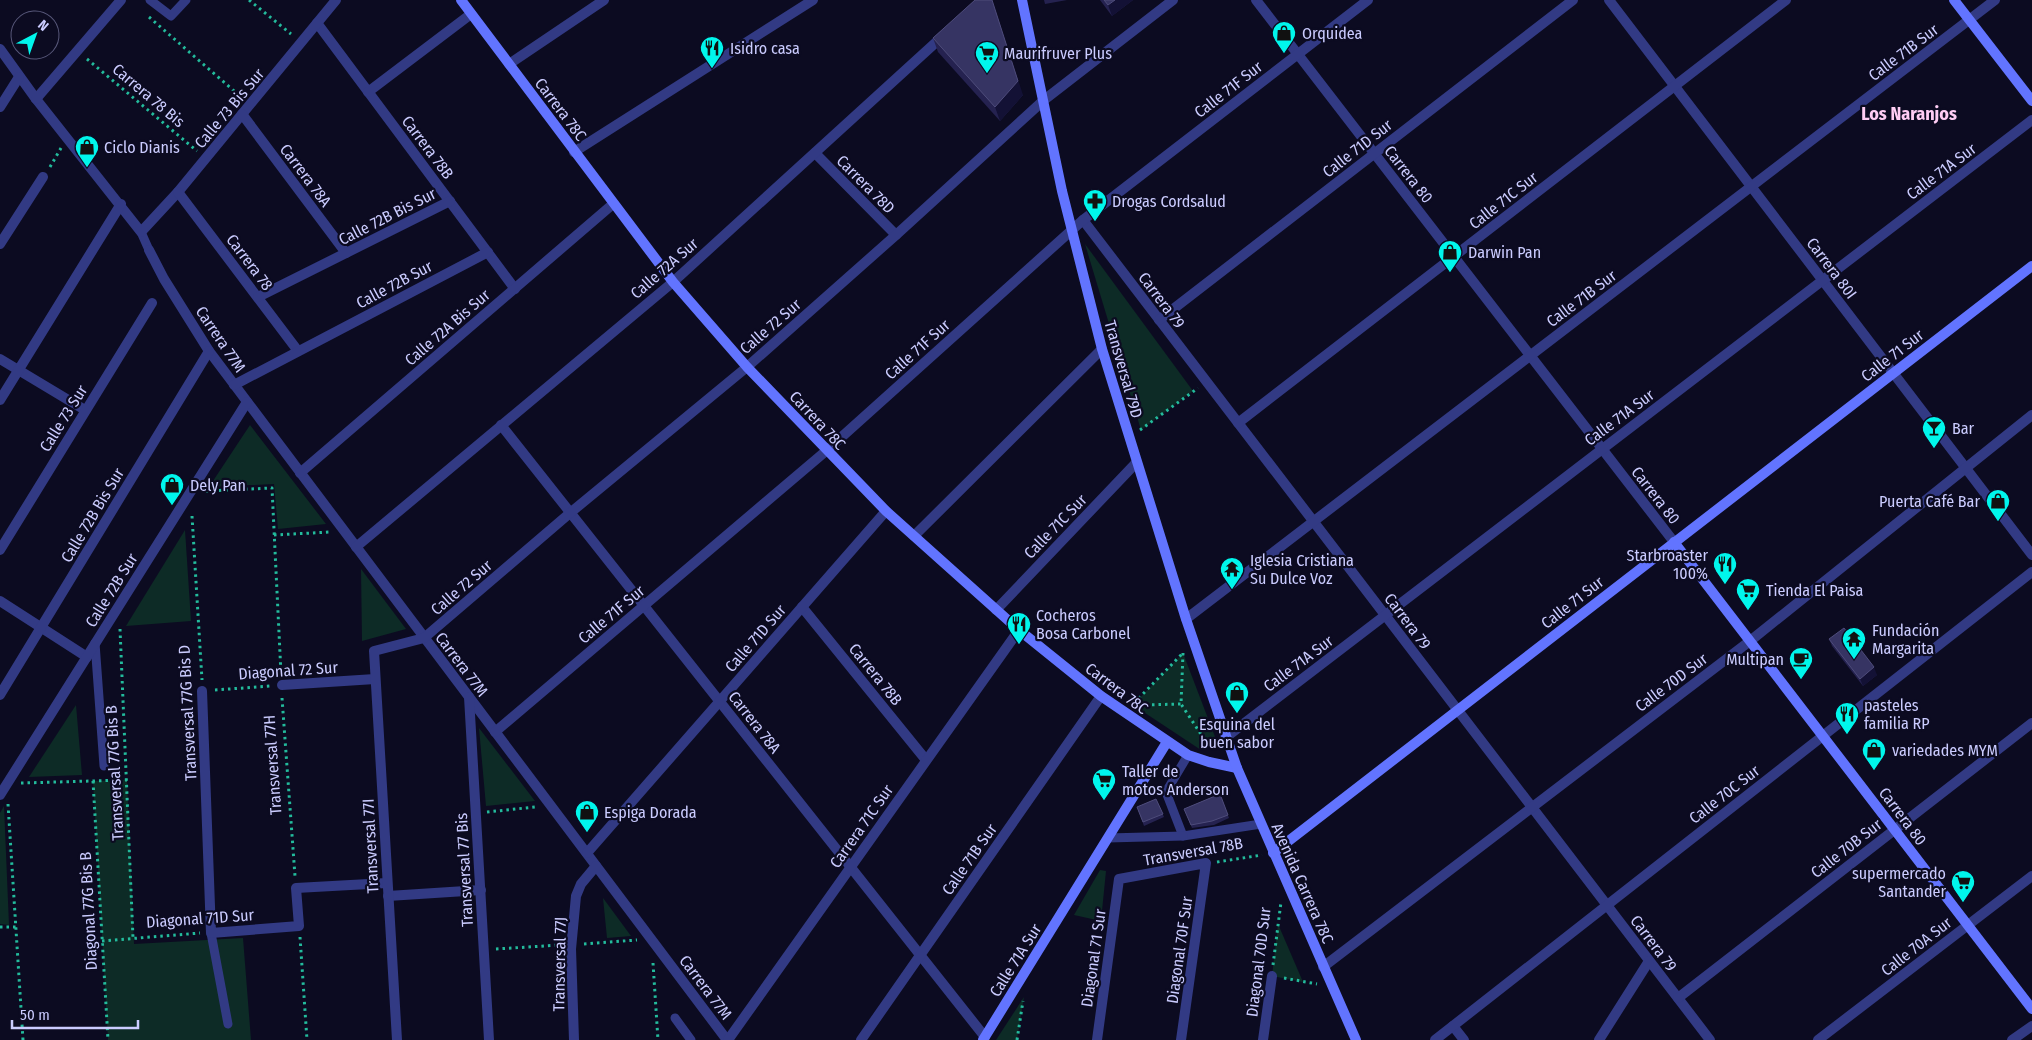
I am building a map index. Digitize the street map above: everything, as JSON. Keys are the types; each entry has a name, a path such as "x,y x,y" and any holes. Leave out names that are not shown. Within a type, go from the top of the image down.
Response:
{"street":[{"path":"36,98 120,0"},
{"name":"Calle 73 Bis Sur","path":"141,232 178,192 336,0"},
{"name":"Carrera 78C","path":"461,0 673,282 747,367 886,511 1019,630 1101,696 1188,755 1237,768"},
{"path":"509,64 604,0"},
{"name":"Transversal 79D","path":"1022,0 1072,230 1102,349 1136,463 1225,738"},
{"name":"Calle 72 Sur","path":"374,651 424,638 570,512 747,367 1044,100 1173,0"},
{"name":"Carrera 80","path":"1256,0 2032,1009"},
{"name":"Calle 71F Sur","path":"495,732 826,451 1083,220 1368,0"},
{"name":"Calle 71D Sur","path":"1159,320 1573,0"},
{"name":"Carrera 80I","path":"1609,0 2032,555"},
{"name":"Calle 71C Sur","path":"1238,424 1786,0"},
{"path":"1954,0 2032,102"},
{"name":"Calle 71B Sur","path":"1186,619 1995,0"},
{"path":"574,152 808,1"},
{"path":"368,92 471,14"},
{"name":"Carrera 78B","path":"317,23 515,289"},
{"name":"Calle 72A Sur","path":"356,547 673,282 953,27"},
{"path":"0,50 19,77 141,232"},
{"path":"0,107 19,77"},
{"name":"Carrera 78A","path":"242,114 346,253"},
{"name":"Calle 71A Sur","path":"1225,738 2032,120"},
{"name":"Carrera 78D","path":"815,153 896,235"},
{"path":"0,244 43,177"},
{"name":"Carrera 78","path":"178,192 298,351"},
{"name":"Calle 72B Bis Sur","path":"258,297 450,201"},
{"path":"0,400 120,204"},
{"name":"Calle 72A Bis Sur","path":"300,473 613,204"},
{"name":"Carrera 79","path":"1083,220 1710,1040"},
{"name":"Carrera 77M","path":"149,250 164,279 210,352 234,385 728,1040"},
{"name":"Calle 72B Sur","path":"234,385 488,252"},
{"name":"Calle 71 Sur","path":"1273,853 2032,266"},
{"name":"Calle 73 Sur","path":"0,550 152,303"},
{"path":"914,536 1102,349"},
{"name":"Calle 72B Bis Sur","path":"0,695 210,352"},
{"path":"0,359 85,410"},
{"name":"Calle 72B Sur","path":"0,795 247,402"},
{"name":"Calle 70D Sur","path":"1324,967 1750,641 2032,415"},
{"name":"Carrera 78A","path":"501,425 984,1038"},
{"name":"Calle 71C Sur","path":"996,610 1136,463"},
{"name":"Calle 71D Sur","path":"587,853 886,511"},
{"name":"Calle 70C Sur","path":"1435,1040 2032,572"},
{"path":"0,601 87,656"},
{"name":"Carrera 78B","path":"802,607 926,760"},
{"name":"Carrera 71C Sur","path":"728,1040 1019,630"},
{"name":"Transversal 77I","path":"374,651 397,1040"},
{"name":"Diagonal 72 Sur","path":"282,686 375,679"},
{"name":"Transversal 77G Bis D","path":"202,691 211,933"},
{"name":"Calle 71B Sur","path":"861,1040 1101,696"},
{"name":"Transversal 77 Bis","path":"469,698 489,1040"},
{"name":"Calle 70B Sur","path":"1678,998 2032,723"},
{"name":"Avenida Carrera 78C","path":"1225,738 1273,853 1356,1040"},
{"name":"Calle 71A Sur","path":"984,1038 1167,742"},
{"name":"Transversal 78B","path":"1119,879 1206,864"},
{"name":"Diagonal 70F Sur","path":"1181,1040 1206,864"},
{"name":"Transversal 77J","path":"574,1040 571,949 576,896 581,884 596,866"},
{"name":"Calle 70A Sur","path":"1818,1040 2032,876"},
{"name":"Diagonal 71 Sur","path":"1097,1040 1119,879"},
{"path":"299,926 296,888 387,882"},
{"path":"388,896 480,890"},
{"name":"Diagonal 71D Sur","path":"211,933 299,926"},
{"path":"1599,1040 1649,961"},
{"name":"Diagonal 70D Sur","path":"1263,1040 1272,976"},
{"path":"1453,1026 1464,1040"},
{"path":"2012,1040 2032,1026"}],"lane":[{"path":"150,0 171,16 186,0"},
{"path":"141,232 149,250"},
{"path":"95,644 104,766"},
{"path":"1183,836 1166,792 1188,755"},
{"path":"1108,838 1183,836 1261,824"},
{"path":"211,933 228,1024"},
{"path":"675,1018 691,1040"}],"path":[{"path":"248,0 302,43"},
{"path":"142,11 250,105"},
{"name":"Carrera 78 Bis","path":"77,50 206,158"},
{"path":"43,177 67,137"},
{"path":"1136,433 1206,382"},
{"name":"Transversal 77H","path":"190,491 272,488 282,686 296,888"},
{"name":"Transversal 77G Bis D","path":"190,491 202,691"},
{"path":"274,536 343,531"},
{"name":"Transversal 77G Bis B","path":"118,606 133,938"},
{"path":"1125,713 1188,648"},
{"path":"1183,653 1181,704 1219,764"},
{"name":"Diagonal 72 Sur","path":"202,691 282,686"},
{"path":"1133,705 1181,704"},
{"path":"23,1040 7,784 127,780"},
{"name":"Diagonal 77G Bis B","path":"93,781 108,1040"},
{"path":"476,813 551,806"},
{"name":"Transversal 78B","path":"1206,864 1273,853"},
{"name":"Diagonal 70D Sur","path":"1272,976 1282,897"},
{"path":"299,926 307,1040"},
{"path":"0,927 16,927"},
{"name":"Diagonal 71D Sur","path":"102,941 211,933"},
{"path":"651,939 658,1040"},
{"path":"1272,976 1319,985"}],"green space":[{"path":"1085,244 1193,391 1141,430"},
{"path":"250,425 326,524 278,529 274,484 209,487"},
{"path":"185,530 191,621 126,626"},
{"path":"361,569 406,629 362,641"},
{"path":"1183,653 1217,742 1201,750 1133,705"},
{"path":"76,705 82,775 29,777"},
{"path":"479,728 535,801 486,806"},
{"path":"127,780 134,944 243,938 251,1040 108,1040 93,781"},
{"path":"4,806 9,925 0,924 0,813"},
{"path":"1100,870 1106,871 1101,921 1074,915"},
{"path":"603,898 631,936 607,938"},
{"path":"1278,924 1303,982 1272,976"},
{"path":"1024,997 1017,1040 996,1040"}],"building":[{"name":"Maurifruver Plus","path":"975,0 992,0 1018,81 995,107 933,38"},
{"path":"1104,0 1115,0 1108,5"},
{"name":"Fundación Margarita","path":"1844,628 1874,667 1860,679 1829,639"},
{"path":"1220,794 1228,815 1212,821 1191,825 1184,809"},
{"path":"1156,799 1163,814 1143,822 1137,807"}],"place":[{"name":"Orquidea","path":"1284,54"},
{"name":"Isidro casa","path":"712,69"},
{"name":"Maurifruver Plus","path":"987,74"},
{"name":"Ciclo Dianis","path":"87,168"},
{"name":"Drogas Cordsalud","path":"1095,222"},
{"name":"Darwin Pan","path":"1450,273"},
{"name":"Bar","path":"1934,449"},
{"name":"Dely Pan","path":"172,506"},
{"name":"Puerta Café Bar","path":"1998,522"},
{"name":"Starbroaster 100%","path":"1725,585"},
{"name":"Iglesia Cristiana Su Dulce Voz","path":"1232,590"},
{"name":"Tienda El Paisa","path":"1748,611"},
{"name":"Cocheros Bosa Carbonel","path":"1019,645"},
{"name":"Fundación Margarita","path":"1854,660"},
{"name":"Multipan","path":"1801,680"},
{"name":"Esquina del buen sabor","path":"1237,714"},
{"name":"pasteles familia RP","path":"1847,735"},
{"name":"variedades MYM","path":"1874,771"},
{"name":"Taller de motos Anderson","path":"1104,801"},
{"name":"Espiga Dorada","path":"587,833"},
{"name":"supermercado Santander","path":"1963,903"}],"district":[{"name":"Los Naranjos","path":"1909,114"}]}
